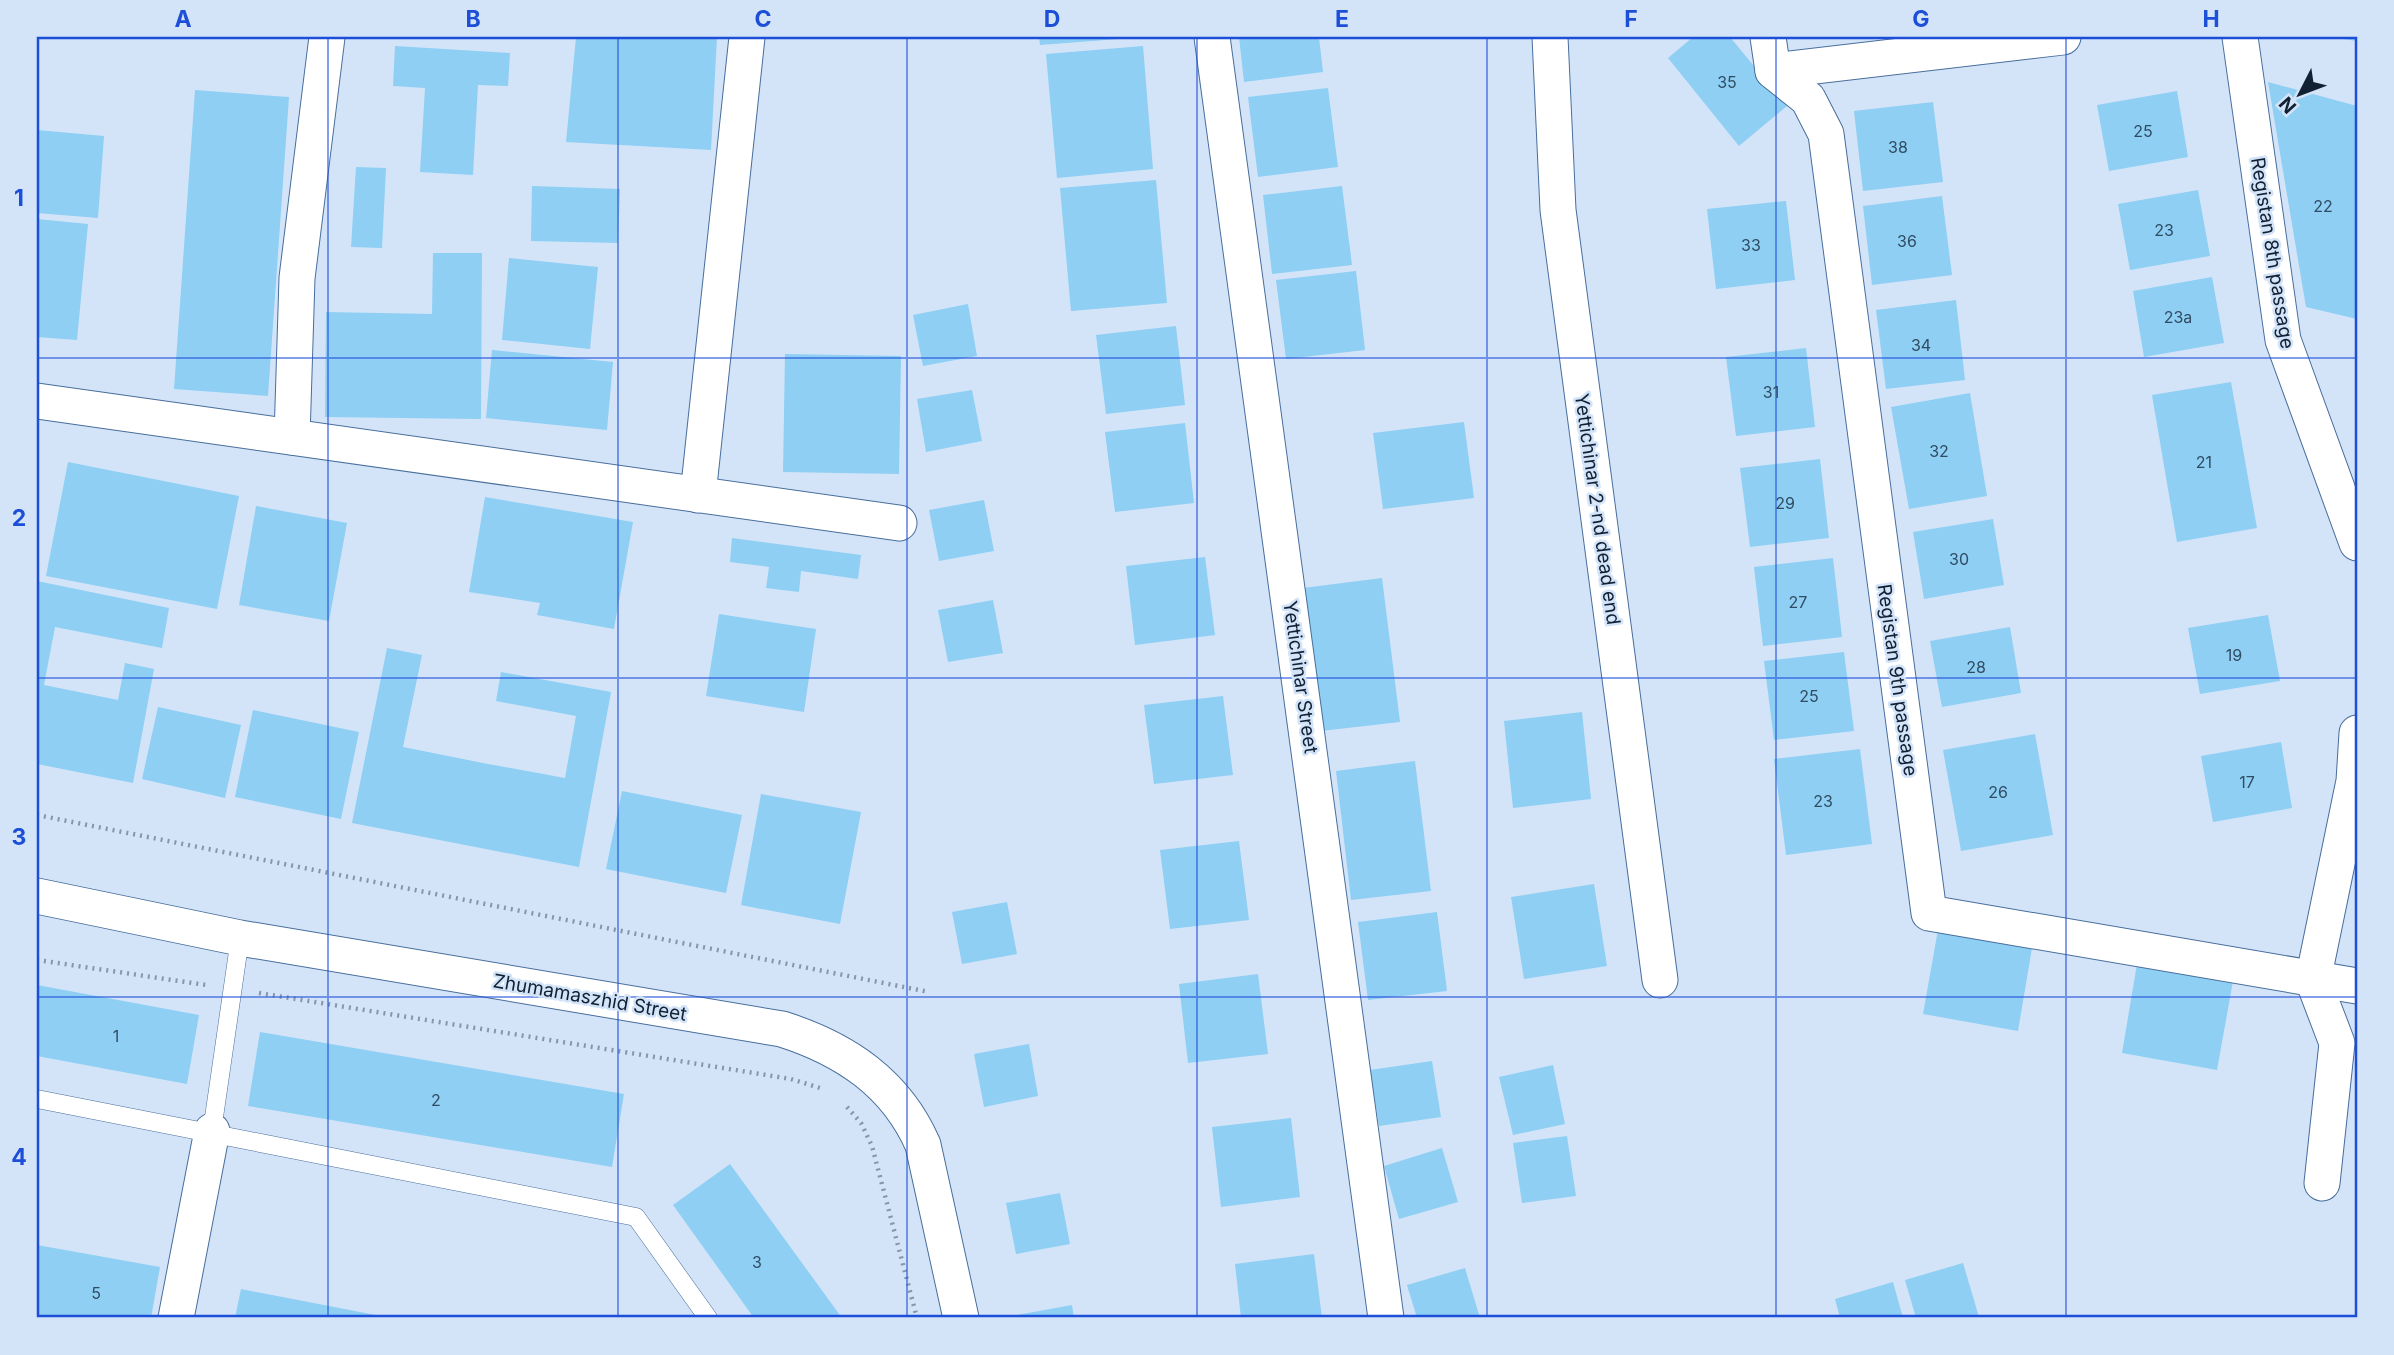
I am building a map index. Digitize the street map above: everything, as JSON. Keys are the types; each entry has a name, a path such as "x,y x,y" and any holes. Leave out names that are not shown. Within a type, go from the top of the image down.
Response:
{"street":[{"path":"292,437 297,278 327,37"},
{"path":"698,495 747,37"},
{"name":"Yettichinаr Street","path":"1212,37 1290,594 1386,1318"},
{"name":"Yettichinаr 2-nd dead end","path":"1550,37 1558,209 1660,981"},
{"path":"1768,37 1773,71 2063,37"},
{"name":"Registan 8th passage","path":"2239,37 2283,340 2357,542"},
{"name":"Registan 9th passage","path":"1773,71 1808,99 1826,135 1929,913 2357,986"},
{"path":"37,401 899,523"},
{"path":"2322,1183 2337,1043 2313,980 2354,781 2357,733"},
{"name":"Zhumamaszhid Street","path":"37,896 240,938 782,1029 828,1046 887,1087 914,1124 923,1145 961,1318"},
{"path":"176,1318 212,1131"}],"lane":[{"path":"212,1131 240,938"},
{"path":"37,1099 212,1131 636,1217 708,1318"}],"path":[{"path":"37,815 929,992"},
{"path":"37,960 790,1079 829,1094"},
{"path":"841,1101 861,1123 872,1146 917,1318"}],"building":[{"path":"576,37 717,37 711,150 566,142"},
{"path":"1039,37 1119,37 1119,39 1040,45"},
{"path":"1239,37 1319,37 1323,72 1244,82"},
{"path":"1693,37 1730,37 1787,106 1739,146 1668,58"},
{"path":"2357,37 2357,41 2335,38"},
{"path":"395,46 510,53 508,86 478,85 473,175 420,172 425,88 393,86"},
{"path":"1143,46 1153,169 1057,178 1046,54"},
{"path":"2268,82 2357,106 2357,319 2306,307"},
{"path":"1328,88 1338,167 1258,177 1248,97"},
{"path":"195,90 289,97 268,396 174,389"},
{"path":"2177,91 2188,157 2109,171 2097,105"},
{"path":"1933,102 1943,182 1863,191 1854,111"},
{"path":"37,130 104,136 98,218 37,213"},
{"path":"356,167 386,168 382,248 351,247"},
{"path":"1156,180 1167,303 1071,311 1060,188"},
{"path":"532,186 620,189 618,243 531,241"},
{"path":"1342,186 1352,265 1272,274 1263,195"},
{"path":"2198,190 2210,256 2130,270 2118,204"},
{"path":"1942,196 1952,275 1872,285 1863,206"},
{"path":"1786,201 1795,280 1716,289 1707,209"},
{"path":"37,219 88,224 77,340 37,337"},
{"path":"433,253 482,253 481,419 325,417 326,312 432,314"},
{"path":"509,258 598,267 590,349 502,340"},
{"path":"1356,271 1365,350 1286,359 1276,280"},
{"path":"2212,277 2224,343 2144,357 2133,291"},
{"path":"1956,300 1965,380 1886,389 1876,310"},
{"path":"968,304 977,356 923,366 913,315"},
{"path":"1176,326 1185,405 1106,414 1096,335"},
{"path":"1806,348 1815,427 1736,436 1726,357"},
{"path":"492,350 613,362 607,430 486,418"},
{"path":"785,354 901,356 899,474 783,472"},
{"path":"2231,382 2257,528 2177,542 2152,395"},
{"path":"972,390 982,441 926,452 917,399"},
{"path":"1970,393 1987,496 1909,509 1891,407"},
{"path":"1464,422 1474,498 1383,509 1373,433"},
{"path":"1185,423 1194,503 1115,512 1105,432"},
{"path":"1820,459 1829,538 1750,547 1740,468"},
{"path":"68,462 239,496 217,609 46,576"},
{"path":"485,497 633,522 614,629 537,615 540,603 469,592"},
{"path":"984,500 994,551 939,561 929,510"},
{"path":"256,506 347,523 329,621 239,605"},
{"path":"1993,519 2004,585 1924,599 1913,532"},
{"path":"732,538 861,555 858,579 801,571 799,592 766,588 769,567 730,562"},
{"path":"1205,557 1215,635 1135,645 1126,566"},
{"path":"1833,558 1842,637 1763,646 1754,567"},
{"path":"1382,578 1400,722 1321,731 1303,588"},
{"path":"37,581 169,608 162,648 55,627 44,685 118,700 125,663 154,669 133,783 37,764"},
{"path":"993,600 1003,653 948,662 938,610"},
{"path":"719,614 816,629 804,712 706,696"},
{"path":"2268,615 2280,681 2200,694 2188,628"},
{"path":"2010,627 2021,693 1942,707 1930,641"},
{"path":"387,648 422,655 403,747 483,763 565,778 576,716 496,701 501,672 611,692 579,867 352,823"},
{"path":"1844,652 1854,731 1774,740 1764,661"},
{"path":"1223,696 1233,775 1154,784 1144,705"},
{"path":"158,707 241,725 225,798 142,779"},
{"path":"253,710 359,732 341,819 235,797"},
{"path":"1582,712 1591,799 1513,808 1504,721"},
{"path":"2035,734 2053,835 1961,851 1943,750"},
{"path":"2281,742 2292,808 2213,822 2201,756"},
{"path":"1860,749 1872,844 1786,855 1774,759"},
{"path":"1415,761 1431,891 1351,900 1336,771"},
{"path":"622,791 742,815 726,893 606,869"},
{"path":"761,794 861,812 840,924 741,905"},
{"path":"1239,841 1249,920 1170,929 1160,850"},
{"path":"1594,884 1607,966 1524,979 1511,897"},
{"path":"1007,902 1017,954 962,964 952,912"},
{"path":"1437,912 1447,991 1368,1000 1358,922"},
{"path":"1939,924 2033,942 2018,1031 1923,1014"},
{"path":"2137,964 2233,981 2217,1070 2122,1053"},
{"path":"1258,974 1268,1054 1188,1063 1179,984"},
{"path":"37,985 199,1015 187,1084 37,1056"},
{"path":"260,1032 624,1094 612,1167 248,1106"},
{"path":"1029,1044 1038,1096 984,1107 974,1054"},
{"path":"1432,1061 1441,1117 1379,1126 1370,1070"},
{"path":"1553,1065 1565,1124 1513,1135 1499,1077"},
{"path":"1291,1118 1300,1197 1221,1207 1212,1127"},
{"path":"1567,1136 1576,1196 1522,1203 1513,1143"},
{"path":"1442,1148 1458,1202 1399,1219 1384,1166"},
{"path":"730,1164 842,1318 754,1318 673,1205"},
{"path":"1060,1193 1070,1244 1016,1254 1006,1203"},
{"path":"37,1245 160,1267 151,1318 37,1318"},
{"path":"1314,1254 1322,1318 1241,1318 1235,1264"},
{"path":"1963,1263 1979,1317 1916,1318 1905,1280"},
{"path":"1465,1268 1480,1318 1417,1318 1407,1285"},
{"path":"1893,1282 1903,1318 1840,1318 1835,1299"},
{"path":"241,1289 386,1317 386,1318 235,1318"},
{"path":"1072,1305 1074,1318 1017,1318 1017,1315"}]}
